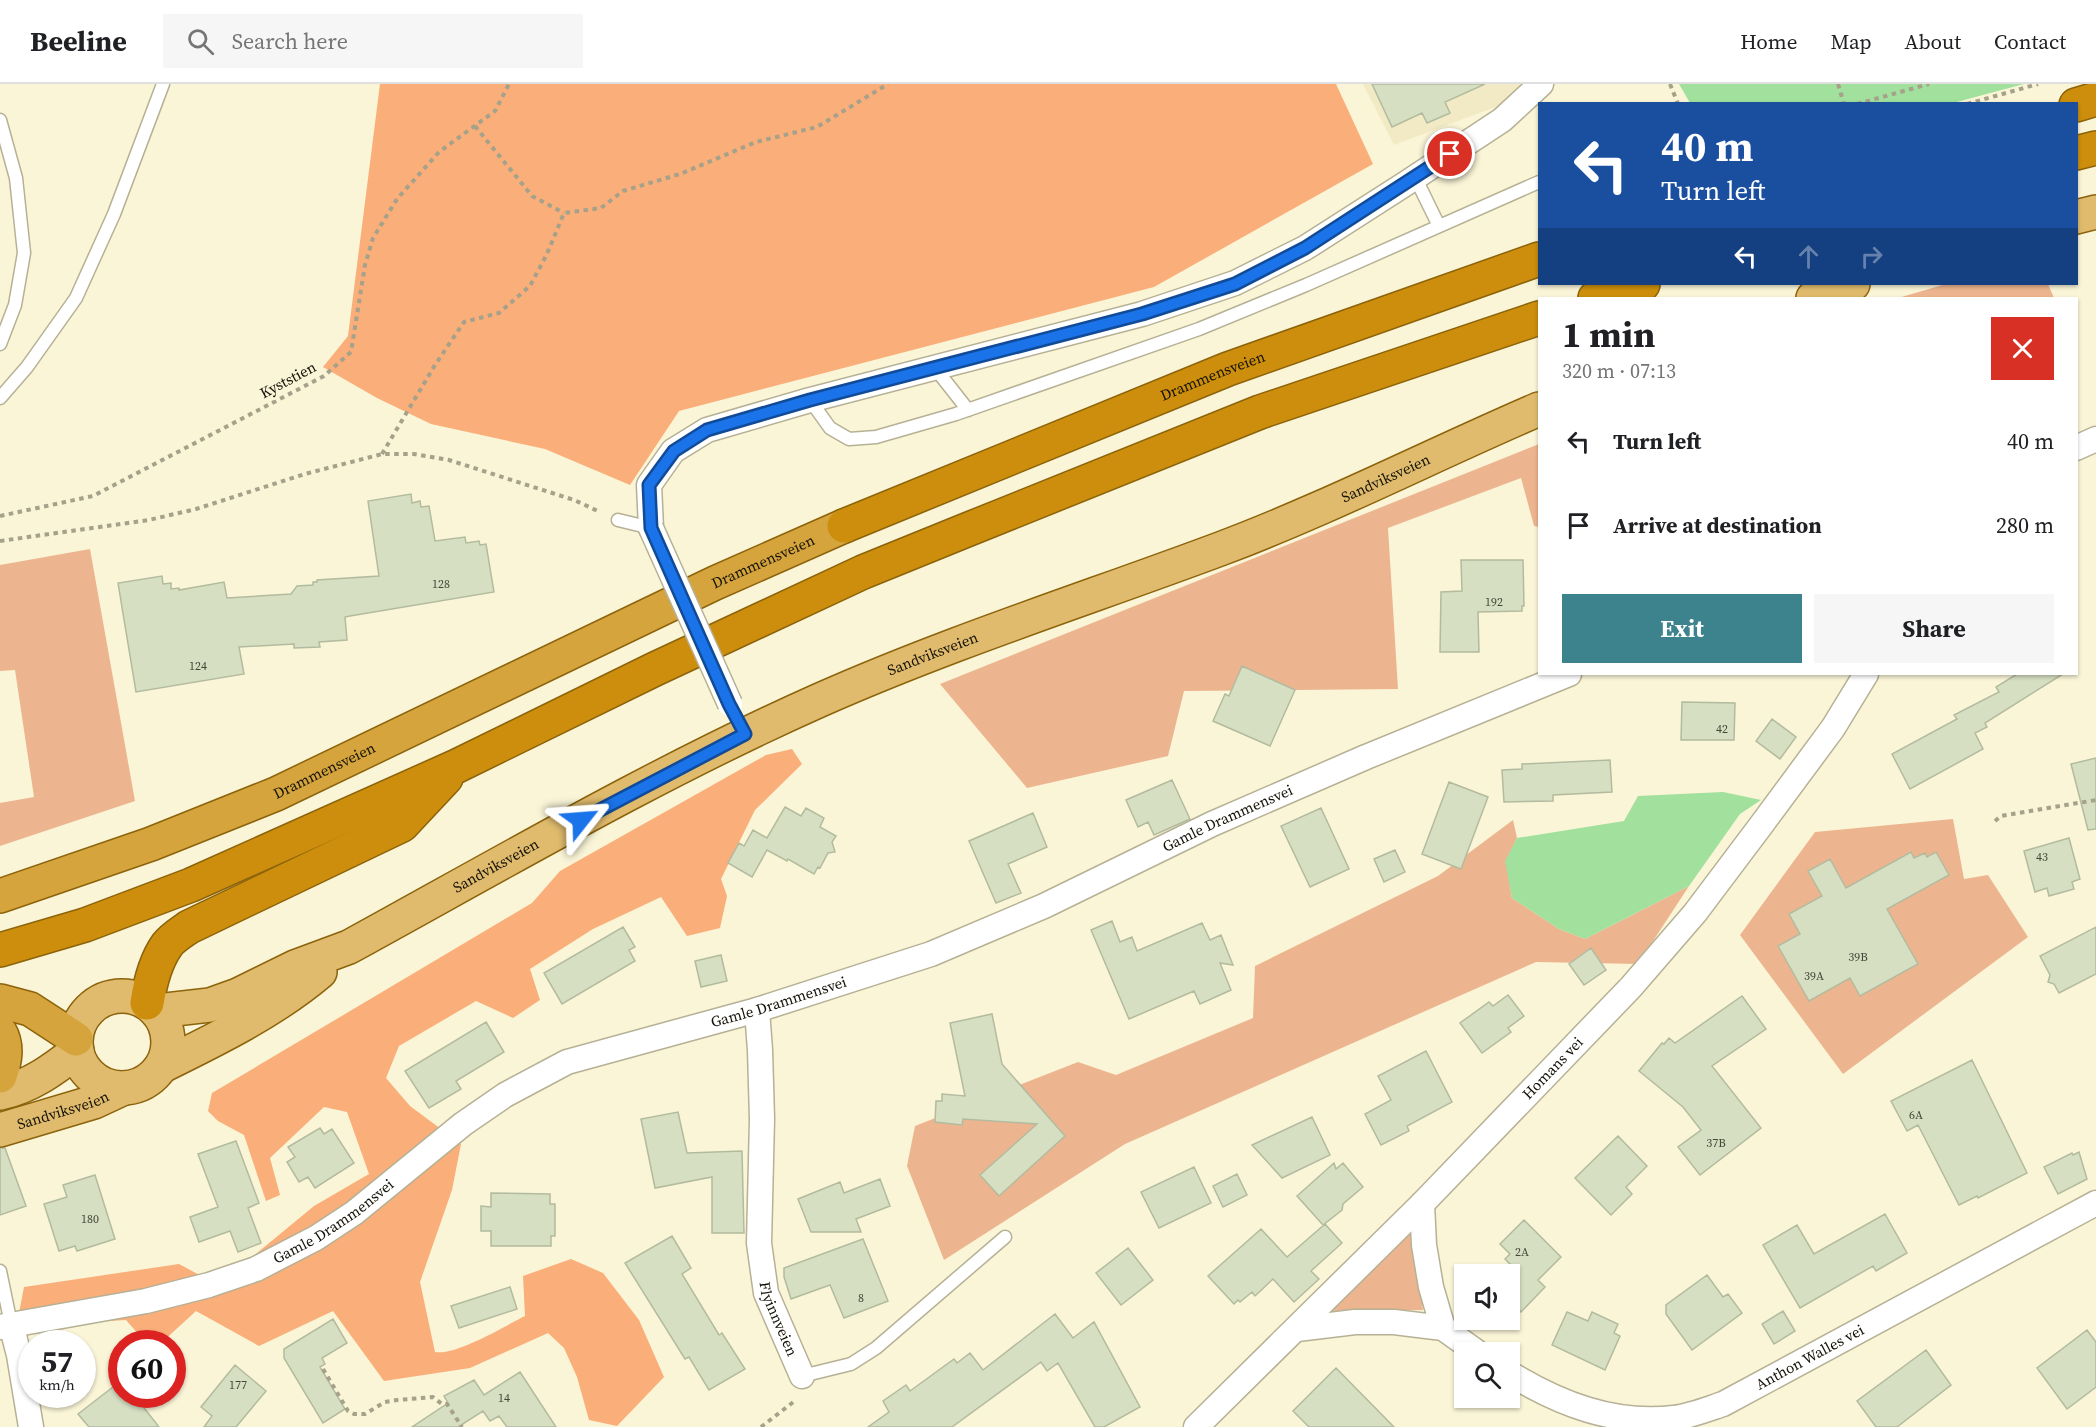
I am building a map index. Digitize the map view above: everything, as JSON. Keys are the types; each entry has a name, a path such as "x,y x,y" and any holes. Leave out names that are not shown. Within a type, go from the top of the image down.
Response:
{"highway":[{"path":"2078,104 2096,99"},
{"path":"2078,152 2096,148"},
{"name":"Drammensveien","path":"0,896 151,844 276,794 715,584 844,526 1228,369 1538,259"},
{"path":"1598,297 1640,285"},
{"path":"0,950 85,925 191,885 457,766 863,572 1260,412 1538,318"},
{"path":"152,1007 150,983 157,964 168,944 189,927 402,825 457,766"},
{"path":"0,880 68,874"},
{"path":"0,1001 30,1009 77,1045"},
{"path":"0,1032 4,1040 5,1051 5,1061 0,1076"}],"main road":[{"path":"2078,216 2096,212"},
{"path":"1816,297 1850,285"},
{"name":"Sandviksveien","path":"152,1007 210,1005 295,967 349,947 562,830 745,734 916,659 1222,548 1298,518 1538,409"},
{"name":"Sandviksveien","path":"162,1066 240,1026 307,982 349,947"},
{"path":"116,996 137,998 152,1007 164,1021 168,1032 169,1043 162,1066 146,1082 124,1088 112,1087 96,1080 84,1067 77,1045 82,1019 97,1003 116,996"},
{"path":"0,1093 32,1082 56,1067 77,1045"},
{"name":"Sandviksveien","path":"0,1130 94,1102 124,1088"}],"street":[{"path":"745,734 729,704 651,528 649,485 674,451 707,430 810,400 1142,314 1235,284 1305,248 1415,177 1502,120 1541,84"},
{"path":"2078,447 2096,439"},
{"name":"Gamle Drammensvei","path":"6,1326 146,1301 208,1285 256,1269 316,1238 354,1213 463,1124 505,1095 567,1062 757,1010 931,954 1044,906 1212,824 1366,757 1567,675"},
{"name":"Homans vei","path":"1196,1427 1422,1203 1632,987 1695,913 1833,728 1865,675"},
{"name":"Flyinnveien","path":"757,1010 762,1119 759,1243 766,1293 802,1376"},
{"path":"1422,1203 1424,1245 1431,1287 1443,1328"},
{"name":"Anthon Walles vei","path":"1520,1379 1540,1392 1580,1408 1621,1419 1676,1418 1723,1404 2096,1203"},
{"path":"1297,1329 1355,1322 1394,1322 1443,1328 1463,1342"},
{"path":"6,1326 19,1355 31,1427"}],"lane":[{"path":"0,398 27,367 76,298 114,214 162,84"},
{"path":"0,120 16,178 24,253 15,305 0,344"},
{"path":"1415,177 1439,226"},
{"path":"810,400 830,428 849,439 876,437 968,410 1198,328 1306,285 1538,182"},
{"path":"935,368 968,410"},
{"path":"618,520 651,528"},
{"name":"Flyinnveien","path":"802,1376 851,1364 876,1347 1005,1237"},
{"path":"0,1271 6,1326"}],"path":[{"name":"Kyststien","path":"0,516 93,496 324,376 351,352 365,265 373,238 397,199 439,152 495,111 508,84"},
{"path":"475,126 532,196 564,213 601,208 623,191 680,174 756,142 817,127 888,84"},
{"path":"1670,84 1677,102"},
{"path":"1839,84 1844,102"},
{"path":"1864,102 1929,84"},
{"path":"1974,102 2038,84"},
{"path":"382,454 435,365 464,322 499,313 530,286 547,254 564,213"},
{"path":"0,541 140,521 196,509 305,474 382,454 414,454 449,460 574,500 618,520"},
{"path":"1995,821 2001,816 2096,800"},
{"path":"323,1369 348,1411 354,1414 366,1414 385,1402 433,1397 442,1404 447,1404 462,1427"},
{"path":"761,1427 803,1394 802,1376"}],"shaded area":[{"path":"380,84 1336,84 1373,164 1154,287 679,411 630,485 545,449 431,424 377,398 323,367 348,336"},
{"path":"1363,84 1557,84 1394,145"},
{"path":"1679,84 2024,84 1957,102 1689,102"},
{"path":"1943,285 2048,285 2054,297 1901,297"},
{"path":"1538,444 1538,527 1534,526 1521,478 1388,528 1398,689 1184,691 1168,756 1027,788 940,684"},
{"path":"90,549 135,801 0,846 0,803 34,797 15,670 0,671 0,565"},
{"path":"792,749 802,764 755,810 721,879 727,896 720,928 687,936 661,897 593,929 530,969 540,1000 513,1018 476,1001 399,1046 386,1078 410,1106 461,1144 452,1190 420,1282 435,1352 444,1352 467,1345 525,1316 523,1276 571,1259 603,1273 639,1320 664,1377 617,1426 589,1420 577,1377 564,1348 548,1333 470,1368 384,1381 333,1311 259,1346 196,1311 175,1330 135,1330 126,1320 41,1325 19,1313 24,1287 179,1264 218,1285 314,1206 369,1174 347,1112 324,1107 270,1158 280,1195 266,1201 244,1135 218,1121 208,1111 212,1093 532,903 560,871 766,755"},
{"path":"1723,792 1761,800 1740,814 1689,886 1585,939 1559,929 1512,898 1505,861 1517,838 1624,821 1638,796"},
{"path":"1953,819 1964,879 1988,875 2028,937 1843,1074 1740,935 1815,832"},
{"path":"1513,820 1517,838 1506,861 1512,898 1559,929 1585,939 1689,886 1638,964 1536,962 1125,1144 944,1260 907,1166 915,1126 1078,1062 1116,1075 1253,1018 1255,966 1438,876"},
{"path":"1412,1225 1423,1310 1322,1311"}],"building":[{"path":"1372,84 1485,84 1445,102 1450,113 1427,123 1422,113 1392,127"},
{"path":"411,494 412,503 420,501 421,507 429,506 435,541 465,537 466,543 479,541 480,545 486,544 494,592 345,617 347,640 319,642 320,647 294,648 294,644 239,647 244,674 136,692 118,583 162,576 163,584 171,583 171,589 179,588 179,590 224,582 227,598 291,594 297,586 313,585 313,582 317,580 379,576 368,501"},
{"path":"1461,560 1523,560 1524,606 1522,606 1522,611 1478,612 1479,652 1440,652 1441,592 1462,591"},
{"path":"1242,666 1295,690 1270,746 1213,721 1225,694 1229,696"},
{"path":"2015,675 2061,675 1985,723 1987,727 1975,733 1983,749 1910,789 1892,754 1957,719 1954,715 1999,692 1996,687"},
{"path":"1682,702 1735,703 1734,740 1681,740"},
{"path":"1772,719 1796,737 1780,759 1756,741"},
{"path":"2096,758 2096,829 2088,830 2071,764"},
{"path":"1610,760 1612,792 1553,795 1553,801 1504,802 1502,770 1522,769 1522,764"},
{"path":"1172,780 1190,819 1154,835 1148,822 1138,827 1126,800"},
{"path":"1449,782 1488,797 1461,869 1422,854"},
{"path":"785,807 801,816 806,808 824,818 820,827 836,836 832,842 835,852 828,853 814,874 767,850 752,877 728,863 739,843 744,846 753,830 767,838"},
{"path":"1321,808 1349,869 1310,887 1281,826"},
{"path":"1033,813 1047,847 1008,864 1021,893 996,903 969,841"},
{"path":"2069,838 2080,879 2072,882 2074,889 2049,896 2047,888 2035,892 2024,851"},
{"path":"1395,850 1405,872 1384,882 1374,859"},
{"path":"1911,852 1914,858 1925,853 1927,857 1936,852 1949,875 1887,909 1918,964 1860,996 1850,978 1809,1001 1778,946 1800,934 1789,914 1822,896 1808,871 1830,859 1846,888"},
{"path":"1112,921 1120,942 1132,937 1137,951 1202,923 1210,940 1221,935 1233,965 1220,963 1231,990 1200,1004 1194,991 1129,1019 1091,930"},
{"path":"623,927 635,947 629,950 635,961 562,1004 544,973"},
{"path":"2096,927 2096,974 2059,993 2054,984 2048,982 2050,975 2040,956"},
{"path":"1591,948 1606,970 1584,985 1569,964"},
{"path":"721,955 727,981 701,987 695,961"},
{"path":"1508,995 1524,1016 1508,1028 1511,1032 1482,1053 1460,1023 1489,1002 1493,1006"},
{"path":"1742,996 1766,1029 1712,1066 1761,1128 1700,1175 1678,1147 1701,1130 1683,1107 1639,1071 1662,1043 1664,1044 1669,1038 1675,1043"},
{"path":"992,1014 1002,1064 1065,1136 999,1196 980,1175 1037,1124 963,1119 962,1125 935,1122 936,1101 942,1101 942,1094 965,1096 950,1023"},
{"path":"486,1022 504,1052 456,1081 461,1089 429,1108 405,1071"},
{"path":"1426,1051 1452,1102 1407,1126 1409,1131 1381,1145 1365,1114 1391,1100 1378,1076"},
{"path":"1972,1060 2027,1173 1959,1205 1918,1125 1907,1131 1891,1101"},
{"path":"678,1112 687,1153 742,1151 744,1233 712,1233 712,1177 655,1188 641,1119"},
{"path":"1312,1117 1330,1155 1282,1178 1252,1145"},
{"path":"320,1128 324,1134 332,1129 354,1163 315,1188 308,1177 299,1182 287,1162 295,1157 288,1147"},
{"path":"1618,1136 1647,1166 1626,1187 1632,1194 1611,1215 1575,1178"},
{"path":"236,1141 259,1203 248,1208 261,1243 238,1252 230,1231 199,1242 190,1217 218,1207 198,1154"},
{"path":"0,1148 5,1148 26,1206 0,1215"},
{"path":"2079,1152 2087,1179 2058,1194 2044,1167 2072,1153 2073,1155"},
{"path":"1334,1163 1336,1169 1343,1163 1363,1187 1343,1204 1342,1210 1323,1225 1297,1196"},
{"path":"1194,1167 1211,1203 1159,1228 1141,1192"},
{"path":"1237,1174 1247,1195 1223,1207 1213,1186"},
{"path":"95,1175 115,1239 77,1251 75,1246 59,1251 44,1204 67,1197 63,1185"},
{"path":"880,1179 890,1206 856,1219 861,1232 811,1232 798,1199 840,1182 844,1193"},
{"path":"491,1193 550,1194 550,1204 555,1204 555,1236 551,1236 551,1246 491,1246 491,1231 481,1231 481,1206 491,1207"},
{"path":"1885,1214 1907,1253 1876,1271 1873,1266 1800,1308 1763,1245 1797,1225 1814,1254"},
{"path":"1524,1220 1561,1257 1538,1280 1545,1287 1521,1312 1520,1264 1510,1264 1505,1259 1510,1254 1500,1244"},
{"path":"1325,1224 1342,1243 1311,1271 1319,1279 1294,1302 1273,1279 1255,1296 1252,1292 1234,1304 1208,1276 1261,1229 1287,1257"},
{"path":"672,1236 691,1268 682,1274 719,1335 722,1333 745,1369 709,1390 689,1357 685,1359 625,1263"},
{"path":"863,1239 888,1301 844,1318 830,1285 791,1299 784,1277 784,1268"},
{"path":"1128,1248 1153,1280 1121,1305 1096,1273"},
{"path":"1707,1275 1723,1297 1728,1294 1742,1313 1692,1350 1666,1314 1666,1305"},
{"path":"510,1287 517,1309 459,1328 451,1306"},
{"path":"1783,1311 1795,1331 1774,1344 1762,1324"},
{"path":"1567,1312 1588,1321 1592,1312 1618,1324 1614,1333 1620,1336 1605,1370 1552,1345"},
{"path":"1055,1314 1073,1338 1094,1322 1140,1407 1104,1427 1095,1427 1058,1363 1047,1371 1041,1362 952,1427 868,1427 889,1412 883,1401 906,1385 910,1391 954,1359 957,1363 970,1353 983,1370"},
{"path":"333,1319 347,1343 322,1358 325,1364 320,1367 345,1409 323,1423 284,1358 284,1349"},
{"path":"2087,1330 2096,1342 2096,1387 2067,1409 2037,1368"},
{"path":"1926,1350 1951,1385 1897,1427 1876,1427 1857,1401"},
{"path":"235,1365 266,1391 236,1427 204,1427 212,1416 201,1407"},
{"path":"1336,1368 1394,1427 1309,1427 1293,1411"},
{"path":"520,1372 556,1427 507,1427 499,1416 490,1421 483,1411 458,1427 412,1427 448,1403 444,1396 474,1380 484,1395"},
{"path":"108,1391 108,1408 144,1408 159,1427 89,1427 78,1414 86,1408 96,1408 96,1400"}],"route":[{"path":"581,820 745,734 729,704 651,528 649,485 674,451 707,430 810,400 1142,314 1235,284 1305,248 1450,154"}]}
